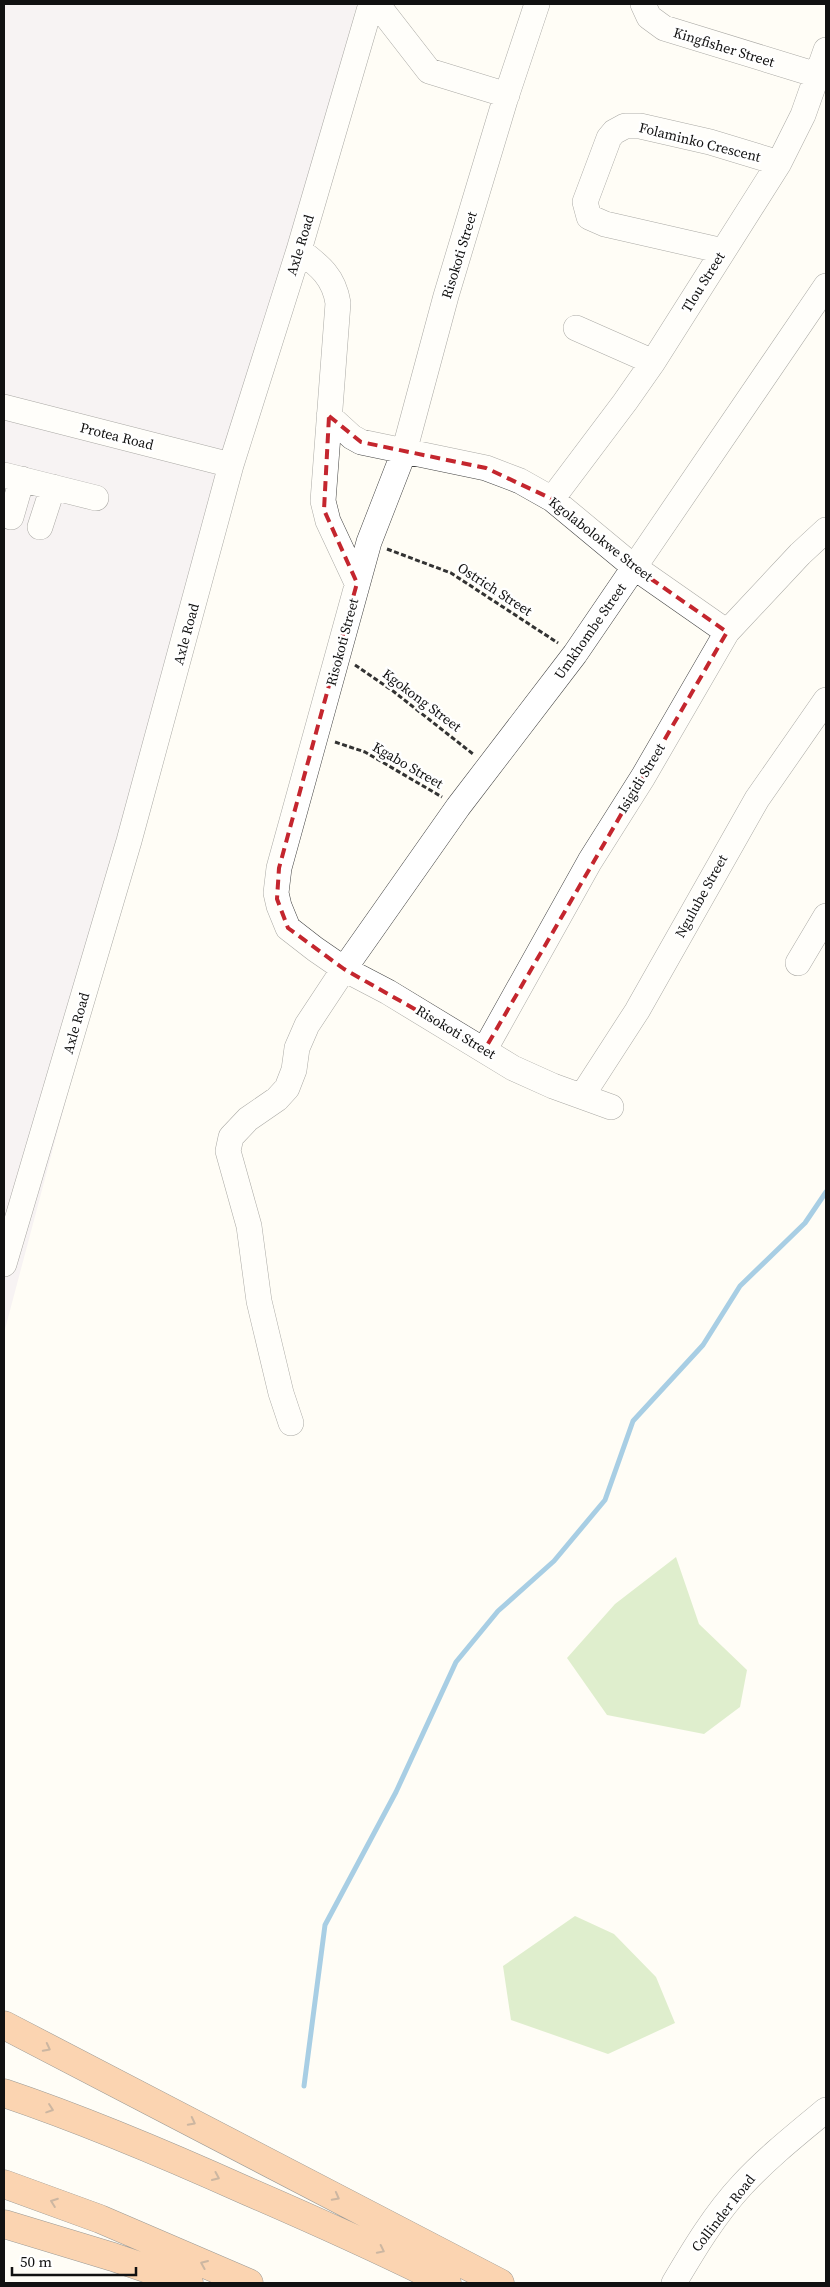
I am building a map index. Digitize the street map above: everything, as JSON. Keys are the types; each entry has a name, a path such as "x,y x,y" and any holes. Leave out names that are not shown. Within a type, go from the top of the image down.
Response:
{"highway":[{"path":"4,2025 500,2283"},
{"path":"4,2093 69,2115 158,2152 378,2248 447,2283"},
{"path":"4,2184 100,2219 249,2283"},
{"path":"4,2224 113,2256 190,2283"}],"street":[{"name":"Axle Road","path":"4,1264 121,870 231,465 299,250 371,4"},
{"path":"377,4 429,72 507,95"},
{"name":"Risokoti Street","path":"537,4 507,95 446,296 404,452 369,542 317,737 279,868 276,893 278,906 288,928 344,969 388,992 513,1068 553,1086 611,1107"},
{"name":"Kingfisher Street","path":"643,4 649,18 664,28 817,75"},
{"name":"Tlou Street","path":"552,499 653,362 778,163 803,115 826,50"},
{"name":"Folaminko Crescent","path":"723,251 605,224 589,217 585,202 609,138 621,127 640,126 710,142 778,163"},
{"path":"299,250 321,267 331,278 336,290 338,303 324,484 324,510 357,583"},
{"name":"Umkhombe Street","path":"290,1423 280,1393 259,1301 249,1226 228,1151 231,1137 248,1119 277,1099 287,1088 294,1070 297,1048 307,1025 344,969 458,807 575,654 826,286"},
{"path":"576,328 653,362"},
{"name":"Protea Road","path":"4,407 231,465"},
{"name":"Kgolabolokwe Street","path":"329,416 352,437 361,442 486,468 520,482 552,499 634,567 727,632"},
{"path":"11,517 13,477 96,498"},
{"path":"40,527 53,487"},
{"name":"Isigidi Street","path":"484,1049 590,861 643,777 727,632 800,554 826,530"},
{"name":"Ngulube Street","path":"582,1096 637,1011 756,799 826,700"},
{"path":"798,963 826,916"},
{"name":"Collinder Road","path":"674,2283 697,2244 741,2186 783,2144 826,2110"}],"path":[{"name":"Ostrich Street","path":"369,542 451,573 575,654"},
{"name":"Kgokong Street","path":"338,654 393,691 490,767"},
{"name":"Kgabo Street","path":"317,737 365,752 458,807"}],"highlighted area":[{"path":"329,416 361,442 486,468 552,499 634,567 727,632 485,1049 344,969 288,928 277,899 279,868 357,583 324,510"}],"shaded area":[{"path":"4,4 357,4 4,1333"}],"green space":[{"path":"676,1557 699,1624 747,1670 740,1707 704,1734 607,1715 567,1658 615,1604"},
{"path":"575,1916 614,1934 656,1977 675,2023 608,2054 511,2020 503,1966"}],"waterway":[{"path":"304,2086 325,1925 396,1792 456,1662 498,1611 554,1561 605,1500 633,1421 703,1345 740,1286 805,1223 826,1192"}]}
